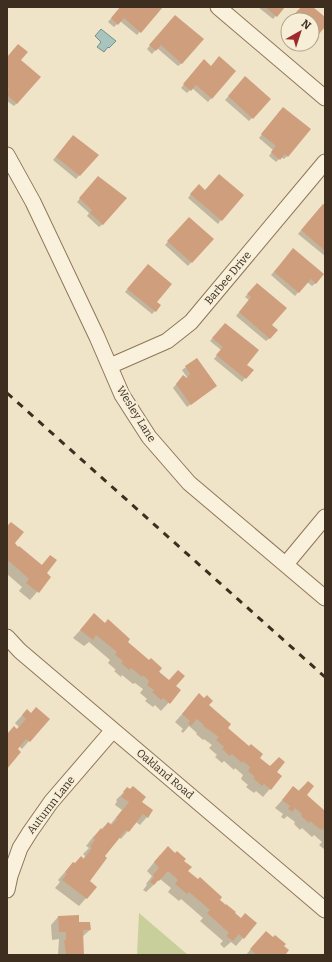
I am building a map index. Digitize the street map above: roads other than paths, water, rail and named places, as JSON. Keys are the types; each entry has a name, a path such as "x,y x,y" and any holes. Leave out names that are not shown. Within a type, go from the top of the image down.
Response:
{"street":[{"path":"218,7 325,98"},
{"name":"Wesley Lane","path":"7,155 33,202 110,366 122,395 149,437 189,483 325,598"},
{"name":"Barbee Drive","path":"110,366 167,340 191,322 325,162"},
{"path":"286,564 325,517"},
{"name":"Oakland Road","path":"7,637 20,651 325,910"},
{"name":"Autumn Lane","path":"7,890 10,876 20,848 30,832 52,802 113,730"}],"water":[{"path":"101,29 116,41 104,52 97,47 101,42 95,36"}],"railway":[{"path":"7,393 325,677"}]}
